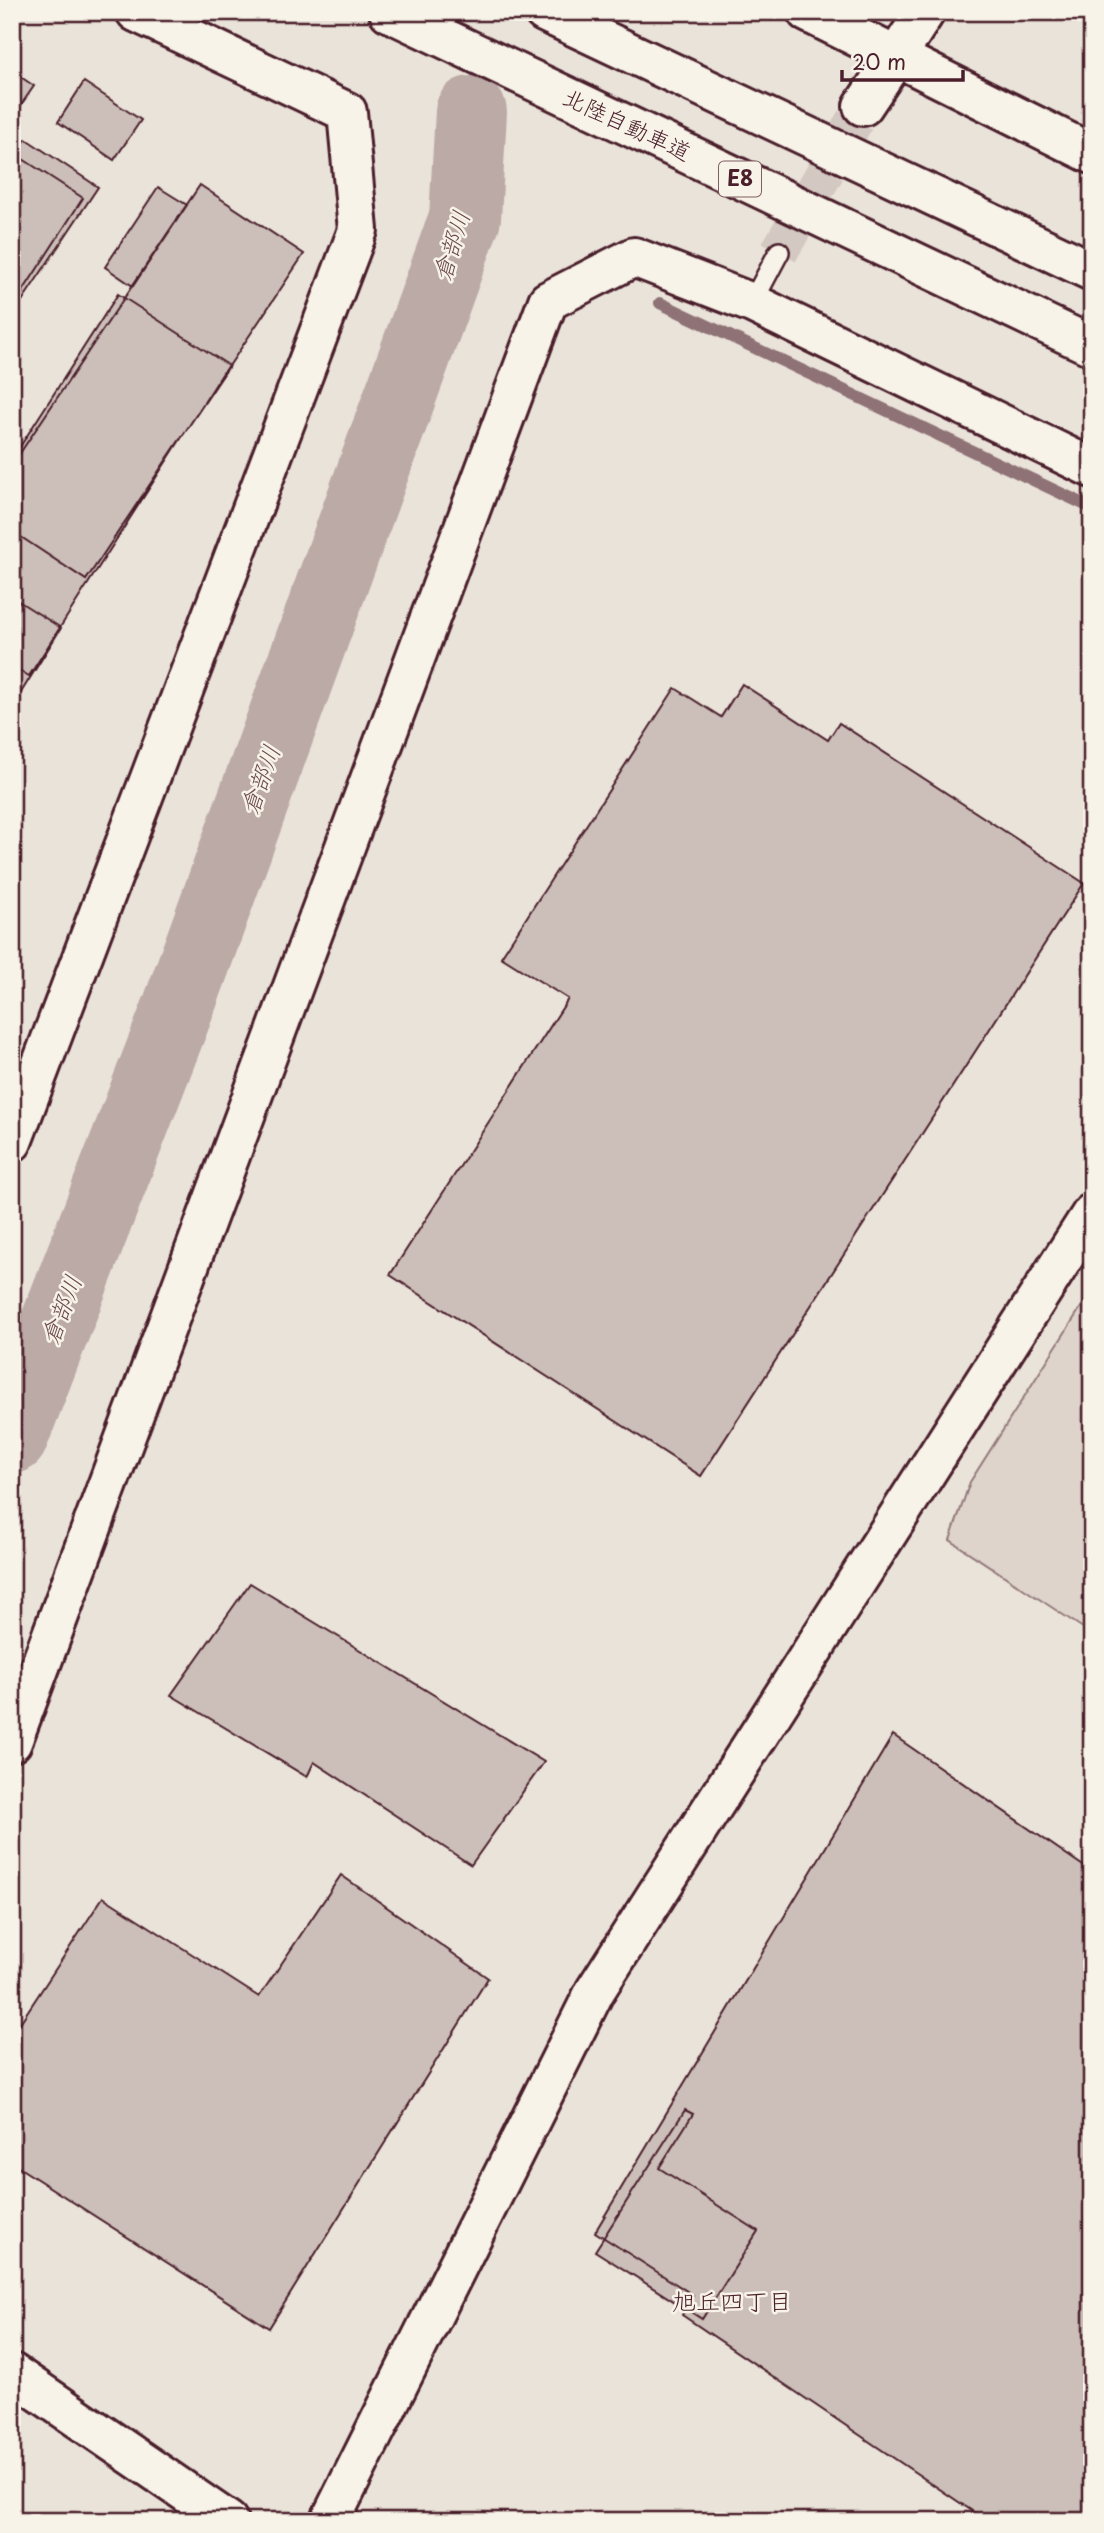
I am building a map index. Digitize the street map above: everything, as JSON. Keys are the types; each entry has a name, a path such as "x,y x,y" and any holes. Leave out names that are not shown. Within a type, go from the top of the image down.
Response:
{"main road":[{"path":"12,1142 358,230 347,112 136,12"},
{"name":"北陸自動車道","path":"389,12 1092,346"},
{"path":"544,12 1092,271"},
{"path":"807,12 1092,154"},
{"path":"863,106 925,12"},
{"path":"12,1742 548,300 634,257 752,303 1092,468"},
{"path":"330,2521 594,1991 1092,1213"},
{"path":"12,2373 228,2521"}],"lane":[{"path":"752,303 779,252"}],"shaded area":[{"path":"12,12 1092,12 1092,2521 12,2521"},
{"path":"1092,1290 1092,1634 950,1540 970,1482"}],"building":[{"path":"12,71 34,86 12,118"},
{"path":"84,82 141,120 114,160 58,122"},
{"path":"26,139 98,187 12,316 12,159"},
{"path":"12,152 83,198 12,308"},
{"path":"200,185 304,254 86,580 12,531 12,465"},
{"path":"158,187 187,205 133,286 105,267"},
{"path":"118,294 228,365 29,676 12,666 12,459"},
{"path":"12,597 61,628 12,707"},
{"path":"742,684 828,740 839,723 1084,883 701,1476 390,1275 568,999 501,957 675,688 721,717"},
{"path":"250,1583 544,1762 471,1865 314,1762 307,1777 171,1695"},
{"path":"893,1735 1092,1872 1092,2521 987,2521 682,2315 693,2295 595,2232"},
{"path":"341,1875 488,1978 269,2328 12,2163 12,2035 103,1897 259,1997"},
{"path":"685,2110 693,2114 659,2168 758,2231 702,2319 595,2251"}],"waterway":[{"name":"倉部川","path":"12,1438 177,1011 465,218 471,112"},
{"path":"660,303 1092,508"}],"tunnel":[{"path":"779,252 863,106"}],"district":[{"name":"旭丘四丁目","path":"732,2302"}]}
